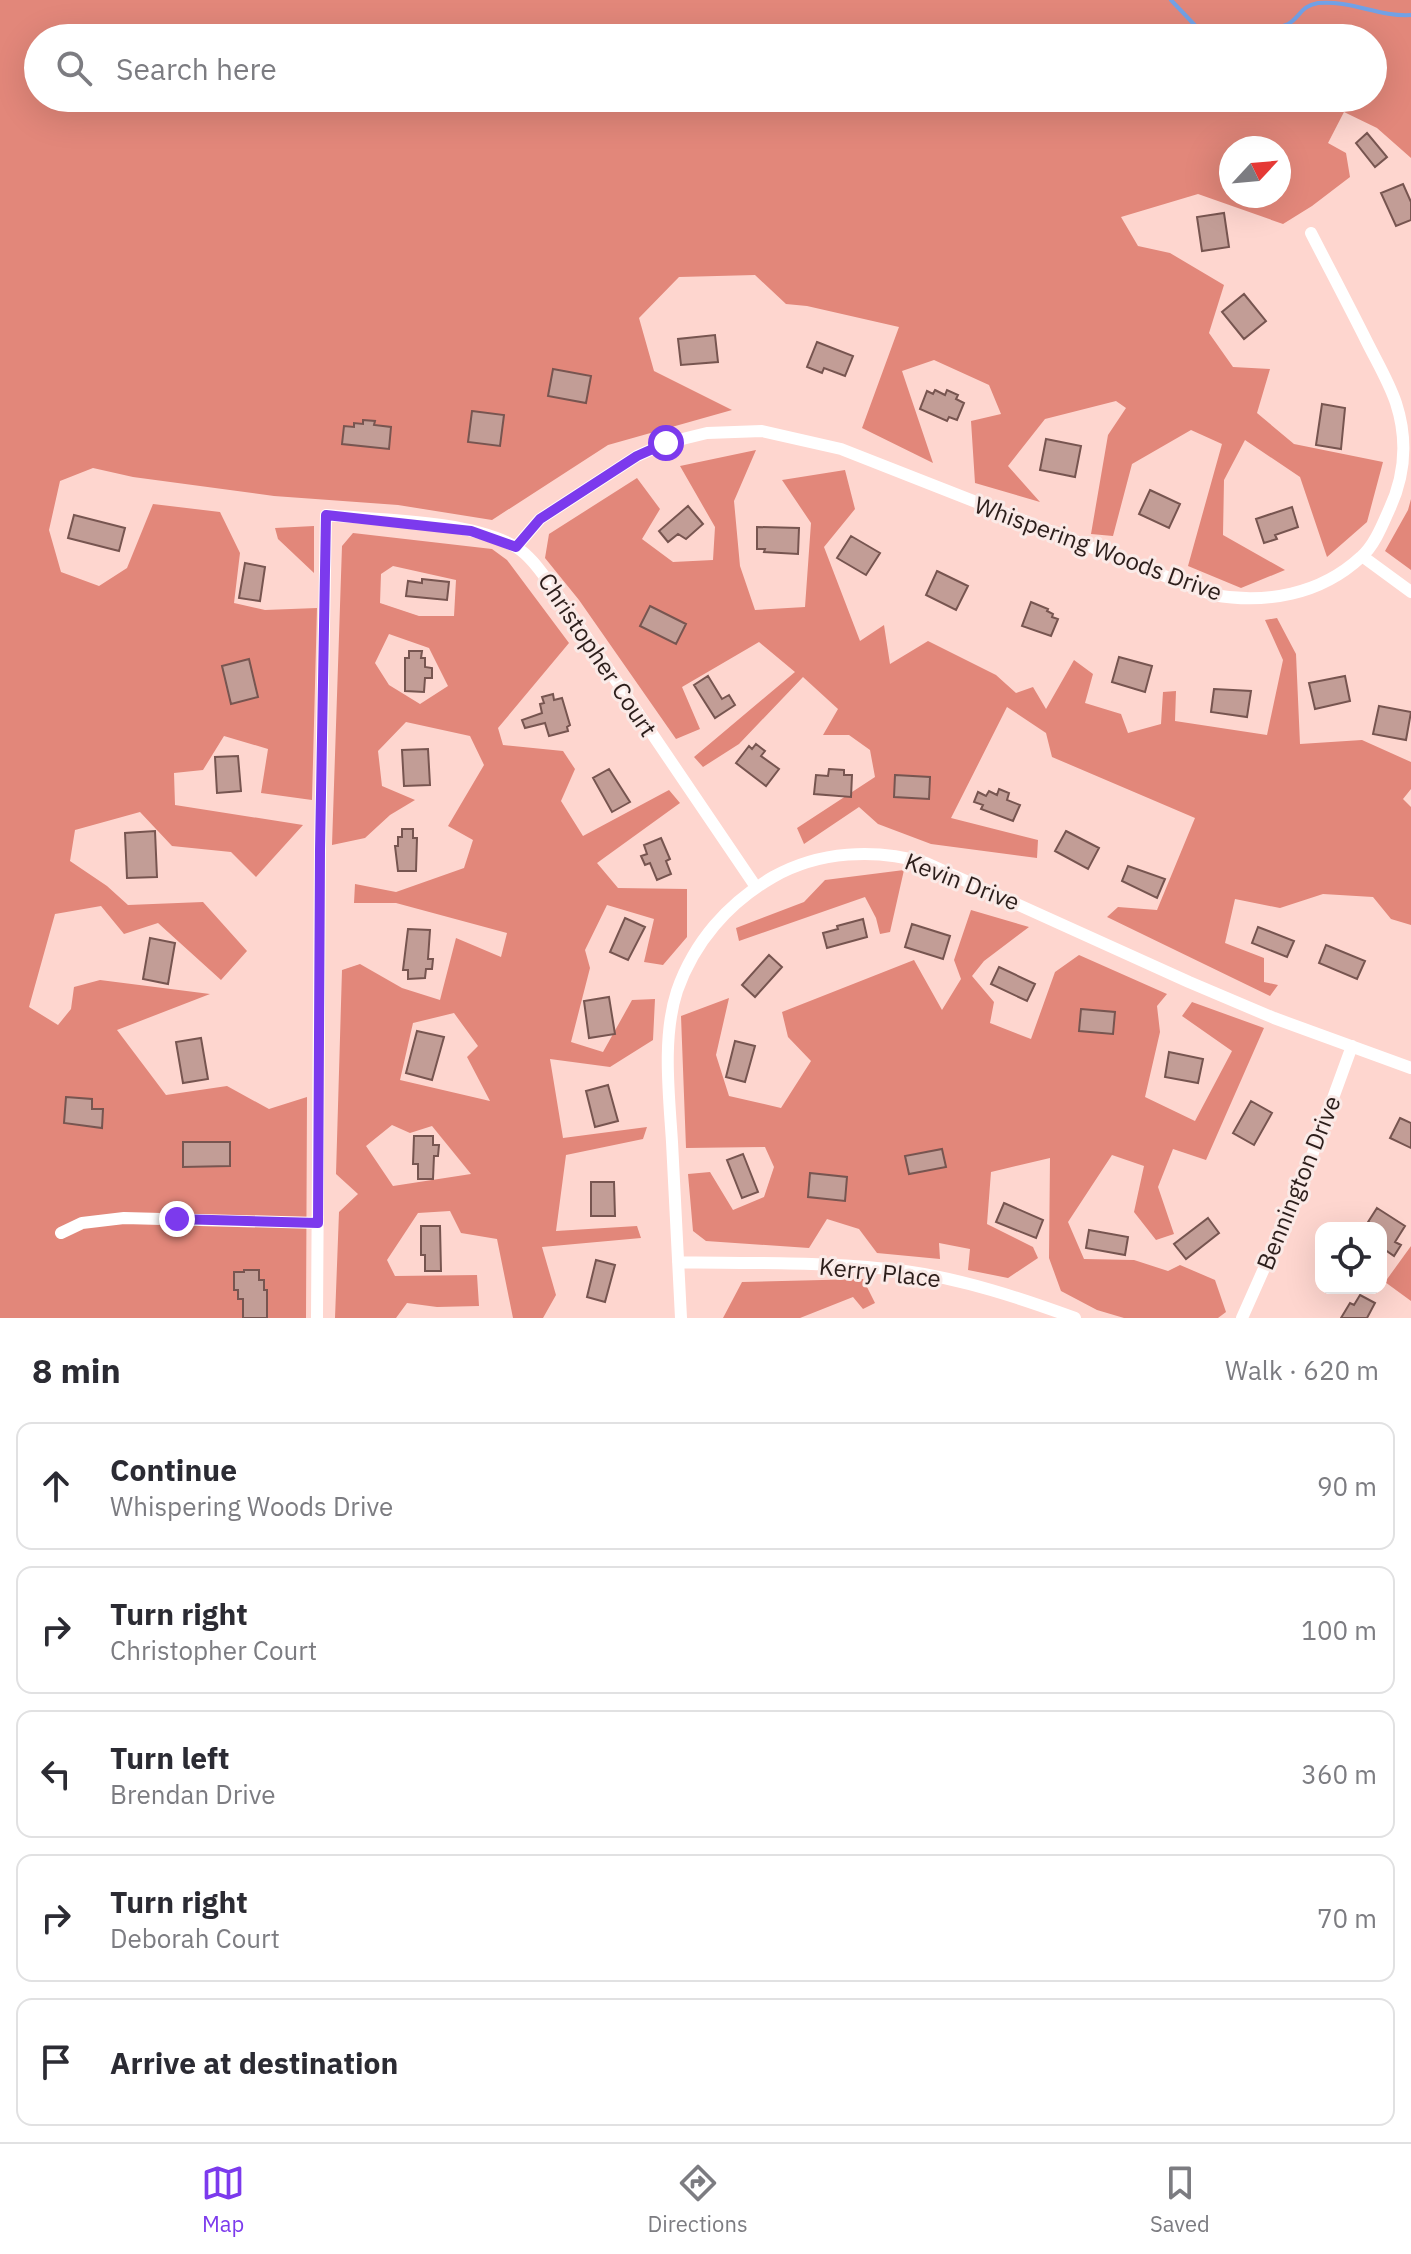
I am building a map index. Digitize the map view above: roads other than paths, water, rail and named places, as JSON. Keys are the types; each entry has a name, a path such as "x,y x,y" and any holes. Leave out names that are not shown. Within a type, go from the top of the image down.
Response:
{"street":[{"name":"Whispering Woods Drive","path":"516,547 540,519 637,456 666,443 707,433 762,431 841,449 1213,595 1241,600 1276,597 1324,583 1362,556 1390,509 1403,472 1404,448 1396,403 1384,375 1311,233"},
{"name":"Christopher Court","path":"318,1223 326,515 471,531 516,547 528,557 554,589 756,887"},
{"path":"1362,556 1411,592"},
{"name":"Kevin Drive","path":"681,1318 669,1053 676,994 698,947 740,898 786,870 843,854 909,858 949,872 1274,1018 1411,1068"},
{"name":"Bennington Drive","path":"1242,1318 1302,1183 1352,1046"},
{"path":"61,1233 82,1223 124,1218 318,1223 317,1318"},
{"name":"Kerry Place","path":"678,1262 870,1267 905,1271 941,1277 1015,1297 1075,1318"}],"waterway":[{"path":"1171,0 1194,24"},
{"path":"1288,24 1307,7 1318,3 1411,15"}]}
